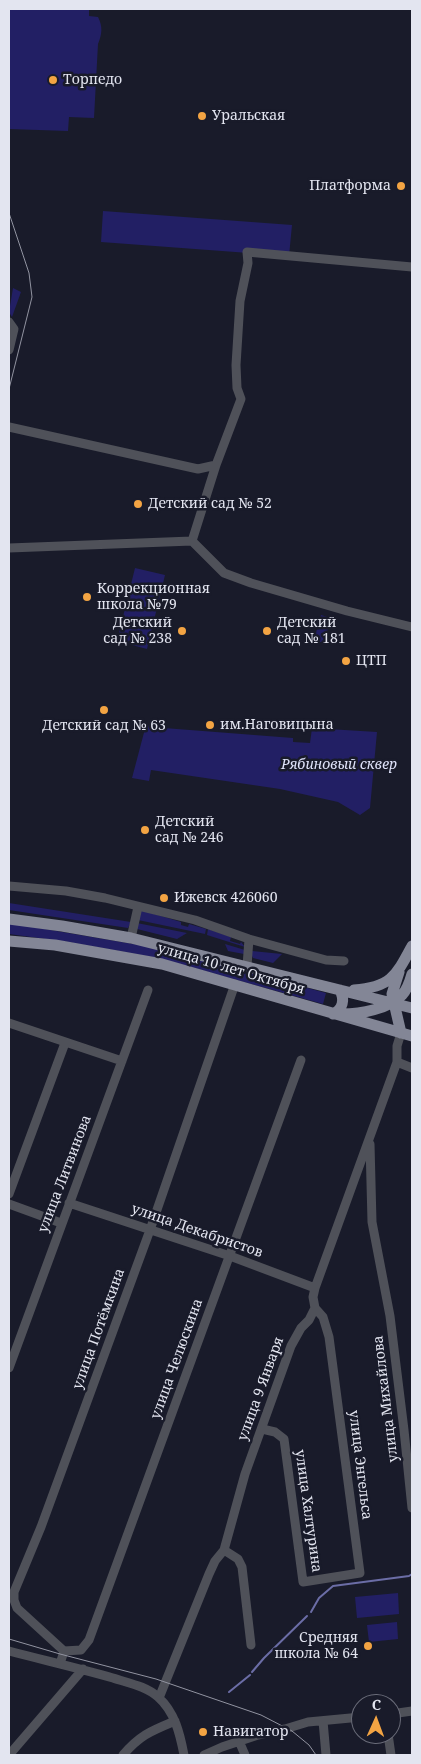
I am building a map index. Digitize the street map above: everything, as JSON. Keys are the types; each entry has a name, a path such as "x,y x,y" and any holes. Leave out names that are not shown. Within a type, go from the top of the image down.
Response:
{"main road":[{"name":"улица 10 лет Октября","path":"9,919 131,938 412,1008"},
{"name":"улица 10 лет Октября","path":"9,942 55,945 162,964 333,1014 409,1032"},
{"path":"409,1032 392,1002 392,994 399,971 412,946"},
{"path":"333,1014 339,1011 343,1004 344,997 340,990 364,989 379,985 393,978 399,971"},
{"path":"333,1014 362,1012 392,1002 405,991 412,974"}],"street":[{"path":"192,542 216,465 241,399 237,388 236,365 240,301 248,263 247,252 412,267"},
{"path":"9,322 14,329 9,350"},
{"path":"9,427 198,469 216,465"},
{"path":"9,548 192,542 224,573 251,584 412,627"},
{"path":"9,886 66,891 105,898 195,920 249,939 326,960 344,961"},
{"path":"131,938 138,907"},
{"path":"247,966 249,939"},
{"name":"улица Потёмкина","path":"64,1652 17,1608 14,1592 42,1527 150,1230 235,984"},
{"name":"улица Литвинова","path":"9,1368 148,990"},
{"path":"9,1026 122,1061"},
{"path":"315,1308 313,1297 315,1288 397,1062 397,1046 409,1032"},
{"path":"9,1194 65,1043"},
{"name":"улица Челюскина","path":"64,1652 81,1650 89,1640 301,1060"},
{"path":"397,1062 412,1068"},
{"name":"улица Михайлова","path":"370,1138 372,1222 390,1316 408,1429 412,1508"},
{"name":"улица Декабристов","path":"69,1203 230,1256 315,1288"},
{"path":"9,1204 61,1223"},
{"name":"улица 9 Января","path":"159,1698 212,1567 224,1550 245,1474 291,1346 315,1308"},
{"name":"улица Энгельса","path":"304,1582 360,1573 329,1337 323,1317 315,1308"},
{"name":"улица Халтурина","path":"262,1429 275,1432 284,1439 304,1582"},
{"path":"224,1550 238,1559 242,1567 251,1645"},
{"path":"9,1651 84,1669 139,1686 159,1698 169,1709 180,1734 184,1755"},
{"path":"60,1664 64,1652"},
{"path":"9,1755 84,1669"},
{"path":"204,1755 239,1741 308,1722 351,1718"},
{"path":"123,1755 134,1742 147,1732 175,1721"},
{"path":"323,1721 326,1755"},
{"path":"239,1741 246,1755"}],"green space":[{"name":"Торпедо","path":"9,9 89,9 89,16 98,17 101,30 98,44 94,118 69,117 68,131 9,129"},
{"path":"103,211 292,225 289,256 101,242"},
{"path":"13,288 21,292 12,317 9,312"},
{"path":"135,568 165,575 147,649 117,641"},
{"path":"321,615 331,618 324,643 314,640"},
{"name":"Рябиновый сквер","path":"146,725 293,738 293,742 310,743 312,728 377,732 370,808 360,815 338,802 280,789 151,770 149,781 132,778"},
{"path":"9,903 131,922 128,928 9,910"},
{"path":"141,910 181,922 181,925 188,927 189,924 206,929 205,934 138,920"},
{"path":"9,923 163,949 326,993 323,1004 158,958 9,934"},
{"path":"137,923 187,933 177,939 137,929"},
{"path":"208,929 231,937 230,941 240,944 241,942 245,947 207,935"},
{"path":"225,944 245,950 244,954 228,951"},
{"path":"252,951 282,954 273,963 253,958"},
{"path":"398,1593 399,1614 357,1618 355,1597"},
{"path":"397,1622 398,1639 369,1642 367,1625"}],"waterway":[{"path":"311,1612 319,1598 333,1586 409,1576 412,1574"},
{"path":"252,1672 307,1616"},
{"path":"229,1692 250,1675"}],"tram line":[{"path":"9,213 29,273 32,297 9,389"},
{"path":"9,1639 156,1679 261,1715 292,1731 309,1745 316,1755"}],"place":[{"name":"Торпедо","path":"53,80"},
{"name":"Уральская","path":"202,116"},
{"name":"Платформа","path":"401,186"},
{"name":"Детский сад № 52","path":"138,504"},
{"name":"Коррекционная школа №79","path":"87,597"},
{"name":"Детский сад № 238","path":"182,631"},
{"name":"Детский сад № 181","path":"267,631"},
{"name":"ЦТП","path":"346,661"},
{"name":"Детский сад № 63","path":"104,710"},
{"name":"им.Наговицына","path":"210,725"},
{"name":"Детский сад № 246","path":"145,830"},
{"name":"Ижевск 426060","path":"164,898"},
{"name":"Средняя школа № 64","path":"368,1646"},
{"name":"Навигатор","path":"203,1732"}]}
